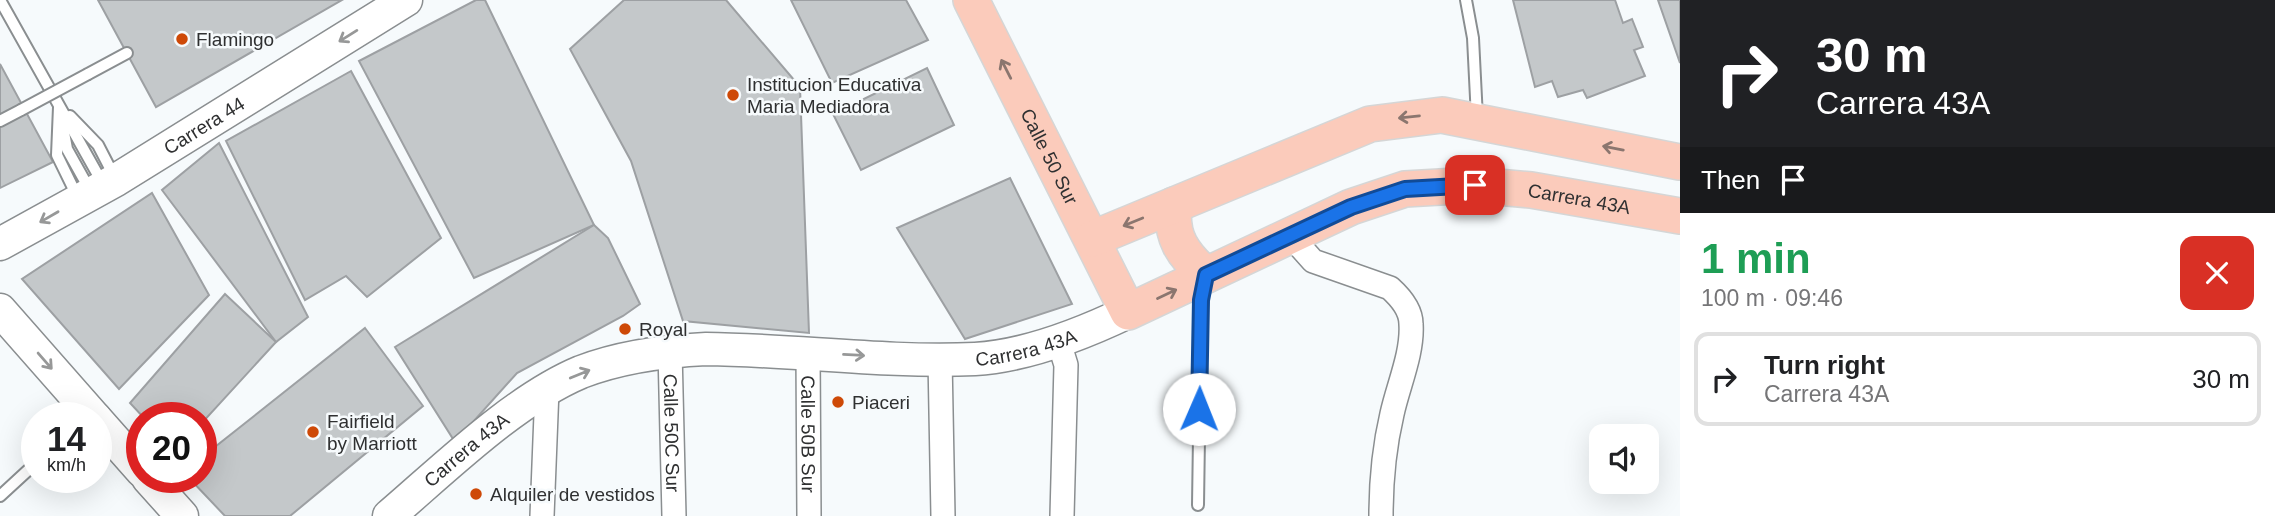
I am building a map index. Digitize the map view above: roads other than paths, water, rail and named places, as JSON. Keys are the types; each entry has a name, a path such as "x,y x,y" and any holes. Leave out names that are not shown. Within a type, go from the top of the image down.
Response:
{"main road":[{"name":"Carrera 44","path":"0,244 98,190 406,0"},
{"name":"Calle 50 Sur","path":"971,0 1128,312"},
{"path":"1092,239 1370,124 1442,115 1680,162"},
{"name":"Carrera 43A","path":"389,516 515,411 547,389 581,372 670,351 808,352 940,359 999,356 1097,327 1351,207 1395,192 1475,185 1531,190 1680,216"},
{"path":"1174,205 1172,220 1178,243 1192,263 1206,275"},
{"path":"0,310 78,402"},
{"path":"112,439 126,454"},
{"path":"161,493 182,516"}],"street":[{"path":"1290,235 1313,261 1390,288 1399,297 1409,315 1412,325 1385,453 1381,516"},
{"path":"1058,339 1066,365 1062,516"},
{"name":"Calle 50C Sur","path":"670,351 674,516"},
{"name":"Calle 50B Sur","path":"808,352 809,516"},
{"path":"940,359 943,516"},
{"path":"542,516 547,389"}],"lane":[{"path":"0,0 59,104 97,145 98,190"},
{"path":"1466,0 1473,38 1477,121"},
{"path":"0,121 127,53"},
{"path":"59,104 67,149 98,190"},
{"path":"1198,505 1201,300 1206,275"},
{"path":"0,496 21,477"}],"place":[{"name":"Flamingo","path":"182,39"},
{"name":"Institucion Educativa Maria Mediadora","path":"733,95"},
{"name":"Royal","path":"625,329"},
{"name":"Piaceri","path":"838,402"},
{"name":"Fairfield by Marriott","path":"313,432"},
{"name":"Alquiler de vestidos","path":"476,494"}]}
